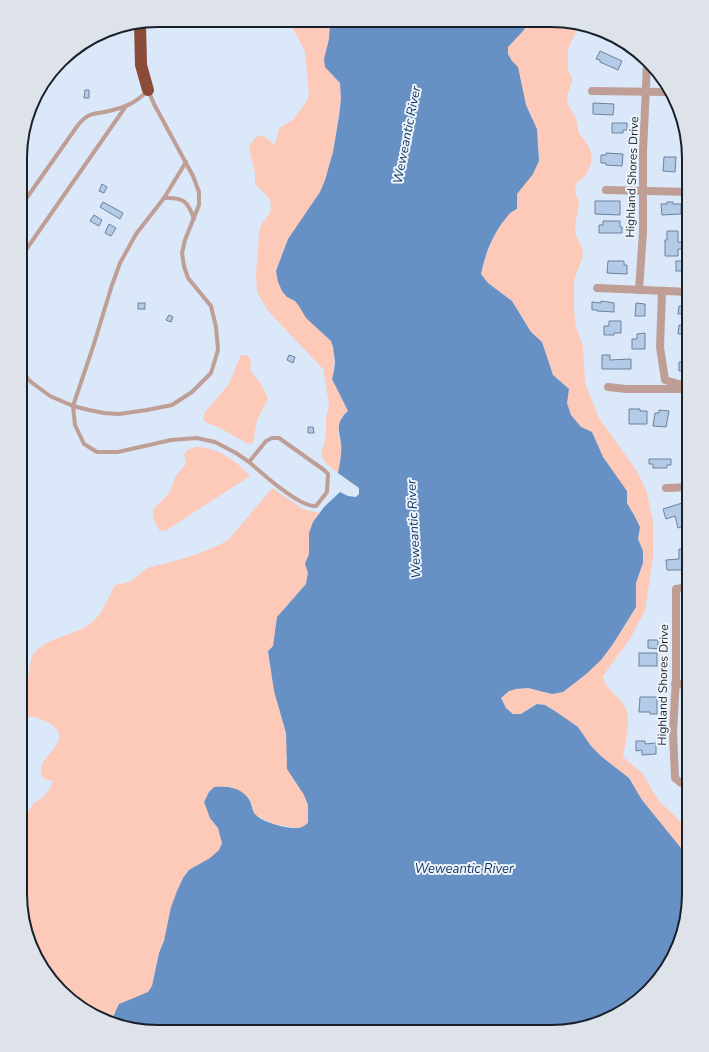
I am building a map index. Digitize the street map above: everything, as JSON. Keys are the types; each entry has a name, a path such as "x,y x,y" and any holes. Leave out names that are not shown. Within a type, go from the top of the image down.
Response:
{"highway":[{"path":"140,29 141,65 148,90"}],"street":[{"name":"Highland Shores Drive","path":"639,290 643,232 643,151 647,70"},
{"path":"592,91 664,92"},
{"path":"606,190 682,192"},
{"path":"597,288 682,292"},
{"path":"662,291 660,347 666,380 682,386"},
{"path":"608,387 633,389 682,388"},
{"path":"666,488 682,487"},
{"name":"Highland Shores Drive","path":"682,588 676,589 676,684 673,732 674,773 675,778 682,783"},
{"path":"676,684 682,684"}],"lane":[{"path":"27,197 78,125 85,118 93,113 108,112 126,106 139,100 148,90 154,104 186,162 199,192 200,206 185,240 182,253 188,278 211,306 216,327 218,350 211,373 192,392 172,405 147,410 119,414 104,413 72,406 50,396 27,378"},
{"path":"27,248 126,106"},
{"path":"186,162 164,198 136,234 120,263 72,406 75,426 84,444 97,452 118,452 171,440 197,438 215,442 236,453 274,483 311,507 316,506 327,492 328,474 279,438 272,438 266,441 249,462"},
{"path":"164,198 180,198 188,203 194,219"}],"shaded area":[{"path":"292,27 330,27 329,39 326,50 340,83 341,99 333,152 325,180 320,192 288,239 276,271 287,297 295,301 320,331 331,341 334,354 334,371 332,379 348,411 341,418 338,434 341,443 341,455 338,473 324,461 321,454 326,436 326,417 329,405 323,369 268,311 257,292 256,274 259,234 261,225 270,213 271,204 268,197 255,184 255,173 249,147 254,139 260,135 267,138 273,144 276,142 279,128 291,121 306,102 309,95 305,51"},
{"path":"525,27 551,27 576,29 568,50 568,69 572,80 567,101 575,118 579,133 588,145 591,152 591,162 588,172 581,180 577,182 575,192 579,203 575,227 576,236 582,247 583,256 574,280 574,310 576,327 583,346 585,383 599,418 636,470 642,481 647,493 653,522 653,558 645,610 630,639 603,676 607,686 621,700 626,709 628,720 623,757 643,774 658,800 682,824 682,849 642,800 629,778 602,757 591,746 578,727 545,705 537,704 521,714 513,714 506,708 501,698 509,691 516,689 528,688 552,694 563,692 585,675 613,644 636,607 636,583 643,563 643,551 638,539 640,526 627,503 627,491 603,457 592,432 581,427 571,415 567,403 569,389 553,375 542,342 531,332 512,301 488,283 481,275 488,250 496,232 506,217 512,212 517,194 539,161 538,140 532,116 526,105 518,68 508,54 508,47"},
{"path":"241,355 247,355 251,360 250,370 261,384 268,399 257,420 253,443 248,444 220,428 205,422 203,418 205,412 229,384"},
{"path":"196,447 219,452 232,460 250,476 167,530 160,531 153,518 153,510 170,492 175,477 186,464 184,454 189,449"},
{"path":"272,488 303,509 319,513 313,522 309,533 309,554 305,564 308,573 306,584 277,617 273,646 268,651 274,691 286,733 288,745 286,758 292,777 304,795 308,805 308,823 302,827 296,828 274,824 255,815 250,800 232,787 214,787 209,792 204,802 210,818 218,827 222,843 219,850 210,858 189,870 183,878 171,907 152,986 147,993 129,1000 114,1013 113,1017 85,1003 60,980 49,967 41,952 34,936 30,920 27,903 27,813 33,804 43,797 51,787 53,781 44,779 41,771 42,764 53,750 59,736 57,729 44,720 34,717 27,717 27,682 31,662 35,652 46,643 91,624 103,609 115,585 130,582 147,568 200,553 229,539"}],"water":[{"name":"Weweantic River","path":"330,27 525,27 508,47 508,54 518,67 526,105 537,129 539,161 533,174 517,194 517,209 509,214 494,237 487,251 481,274 488,283 512,301 531,332 542,342 553,375 569,389 567,403 571,415 581,427 592,432 603,457 627,491 627,503 640,527 638,539 643,551 643,563 636,583 636,607 601,660 563,692 552,694 528,688 516,689 509,691 501,698 506,708 513,714 521,714 537,704 545,705 578,727 591,746 602,757 629,778 642,800 682,849 682,903 675,936 668,952 660,967 637,992 624,1003 593,1018 560,1025 158,1025 141,1024 113,1017 119,1004 148,992 152,986 171,907 183,878 189,870 210,858 219,850 222,843 218,828 210,818 204,802 209,792 214,787 229,787 239,790 247,796 255,814 259,818 269,822 293,828 300,828 308,823 308,805 304,795 287,769 286,733 274,691 268,651 273,646 277,617 306,584 308,573 305,564 309,554 309,533 313,522 324,507 340,492 348,496 356,497 359,494 359,488 338,473 341,450 339,424 343,416 348,411 332,379 335,362 331,341 306,318 295,301 287,297 282,291 278,282 276,271 288,239 320,192 333,152 341,99 340,83 325,67 324,59 329,39"}],"building":[{"path":"600,51 622,61 618,70 596,59"},
{"path":"85,90 89,90 89,98 84,98"},
{"path":"593,103 614,104 613,115 593,114"},
{"path":"612,123 627,123 627,130 623,130 623,133 612,133"},
{"path":"606,153 623,154 622,166 606,165 606,163 601,163 601,155 606,155"},
{"path":"664,157 676,157 675,172 663,171"},
{"path":"102,184 107,187 104,193 99,191"},
{"path":"595,201 620,201 620,215 595,214"},
{"path":"103,202 123,213 120,219 100,207"},
{"path":"667,202 681,204 681,214 662,215 661,204 667,204"},
{"path":"94,215 102,220 99,226 90,221"},
{"path":"603,221 620,221 622,233 599,233 599,225 603,225"},
{"path":"109,224 116,228 111,236 105,233"},
{"path":"667,231 678,231 678,242 682,242 682,249 678,249 678,256 665,256 665,240 667,240"},
{"path":"608,261 624,261 624,265 627,265 627,274 607,273"},
{"path":"676,261 682,261 682,271 676,271"},
{"path":"601,301 614,303 614,312 592,310 592,302 601,303"},
{"path":"138,303 145,303 145,309 138,309"},
{"path":"636,303 645,304 645,316 635,316"},
{"path":"679,306 682,306 682,314 678,314"},
{"path":"169,315 173,317 171,322 166,320"},
{"path":"609,321 621,321 621,333 604,335 604,326 609,326"},
{"path":"679,325 682,325 682,334 678,334"},
{"path":"645,333 645,349 632,349 632,339 637,339 637,334"},
{"path":"289,355 295,357 293,363 287,360"},
{"path":"602,355 610,355 610,360 631,359 631,369 602,369"},
{"path":"679,362 682,362 682,371 679,371"},
{"path":"629,409 640,409 640,411 647,411 647,424 629,424"},
{"path":"659,410 669,411 666,427 653,426 655,413 659,413"},
{"path":"308,427 313,427 314,433 308,433"},
{"path":"649,459 671,459 671,465 667,465 667,468 653,468 653,464 649,464"},
{"path":"682,503 682,527 678,528 675,516 666,519 663,509"},
{"path":"679,549 682,549 682,570 667,570 666,560 679,559"},
{"path":"648,640 658,640 658,649 648,648"},
{"path":"639,653 657,653 657,666 639,666"},
{"path":"640,697 657,697 657,714 650,714 650,712 639,712"},
{"path":"636,741 645,741 645,744 656,743 656,754 642,755 642,750 636,751"}]}
